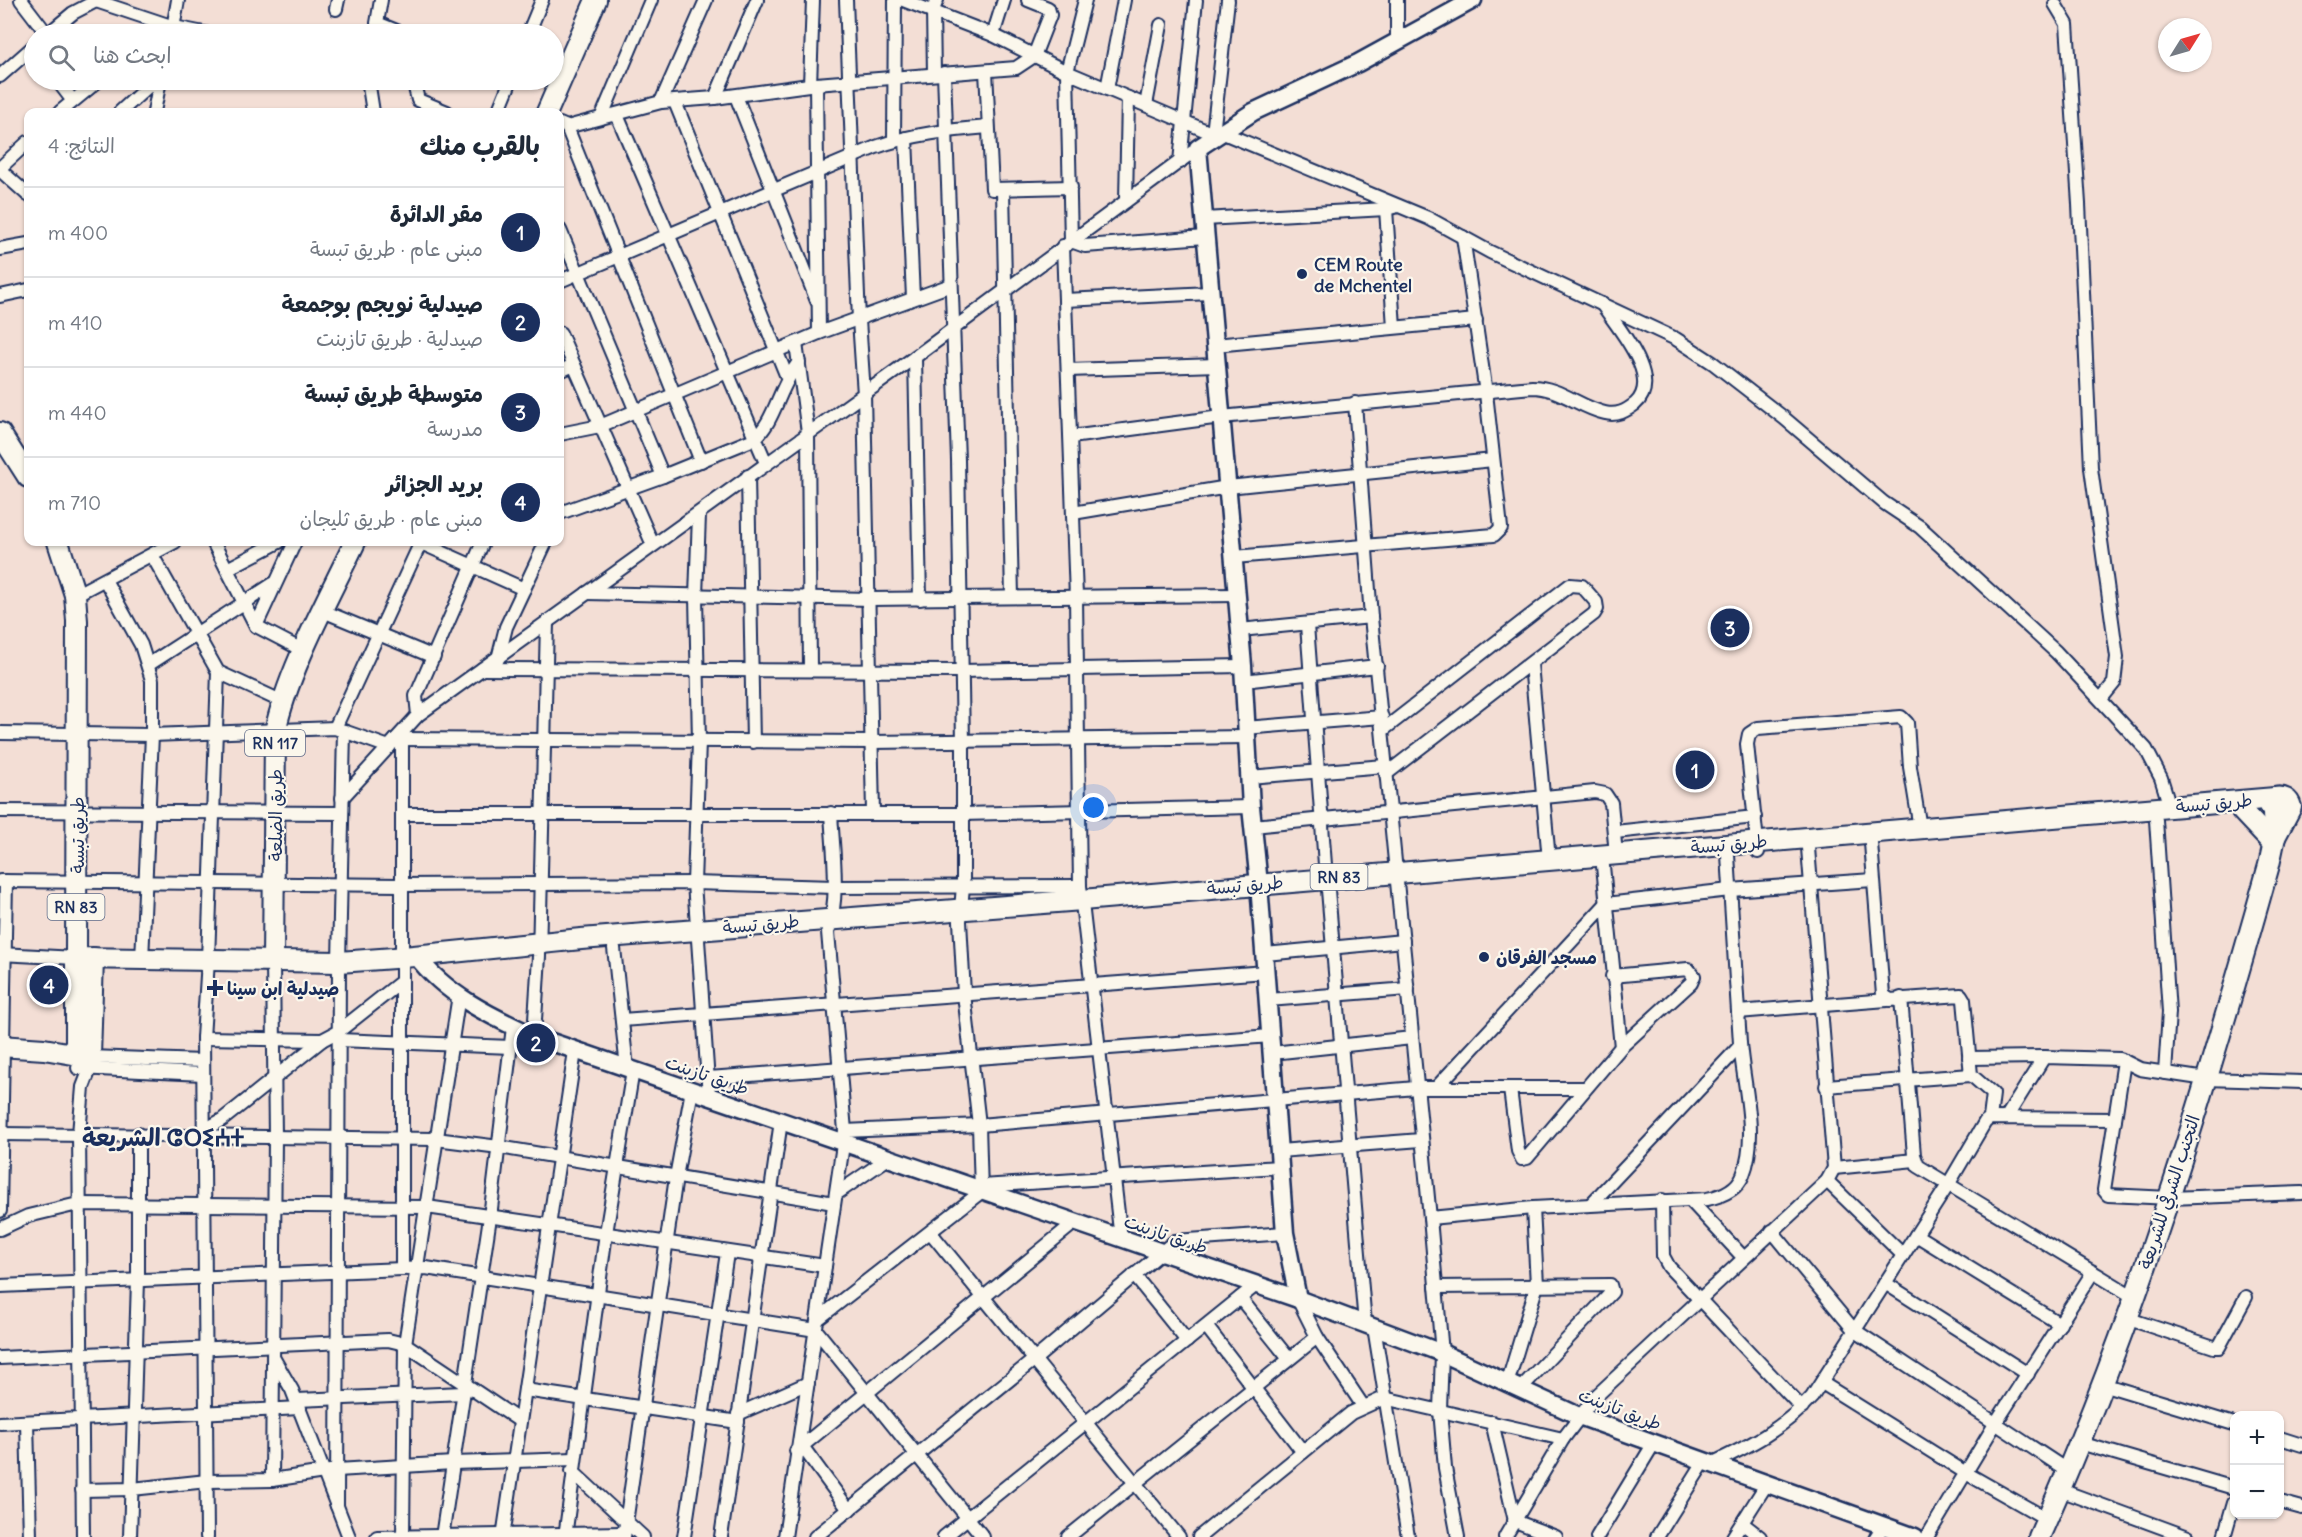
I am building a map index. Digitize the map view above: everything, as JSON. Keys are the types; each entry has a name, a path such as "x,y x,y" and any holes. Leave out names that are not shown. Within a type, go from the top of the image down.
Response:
{"main road":[{"path":"564,73 596,0"},
{"path":"549,108 557,90"},
{"path":"0,433 24,471"},
{"name":"طريق تبسة","path":"59,546 75,595 78,667 77,882 84,958 339,962 539,949 960,915 1082,899 1397,880 1757,847 1920,828 2058,822"},
{"name":"طريق الضلعة","path":"273,962 275,732 304,651 353,546"},
{"name":"طريق تبسة","path":"1397,880 1549,860 1728,855 1757,847 1808,848 2058,822 2286,807"},
{"name":"طريق تبسة","path":"2163,814 2286,807"},
{"name":"التجنب الشرقي للشريعة","path":"2043,1528 2080,1443 2170,1198 2274,841 2286,807"},
{"path":"2242,811 2274,841"},
{"name":"طريق تبسة","path":"539,949 614,948 696,936"},
{"path":"1,1046 83,1062 84,958"}],"street":[{"path":"21,0 39,24"},
{"path":"174,24 178,0"},
{"path":"380,24 377,22 381,0"},
{"path":"532,24 542,0"},
{"path":"601,118 651,0"},
{"path":"661,102 706,0"},
{"path":"715,98 757,0"},
{"path":"813,0 813,85 819,169 819,333"},
{"path":"846,0 864,394 872,671 873,813"},
{"path":"895,0 894,77 914,298"},
{"path":"903,0 935,5 1067,72 1463,237 1676,339 1735,379 1884,503 1920,527 2056,652 2101,699 2154,762 2163,814 2169,1012 2165,1073"},
{"path":"993,35 1004,0"},
{"path":"564,126 617,115 661,102 736,96 849,81 1016,68 1034,56 1050,15 1048,8 1028,0"},
{"path":"1085,0 1067,72 1071,188 1065,300 1076,597 1082,899 1121,1239"},
{"path":"1107,89 1124,0"},
{"path":"1180,162 1196,0"},
{"path":"1217,133 1228,0"},
{"path":"1397,0 1397,42"},
{"path":"342,798 418,715 653,545 699,515 748,476 915,357 1217,133 1252,112 1397,42 1473,0"},
{"path":"59,24 73,13 96,2 154,24"},
{"path":"2055,4 2067,24 2079,204 2091,468 2118,657 2114,682 2101,699"},
{"path":"935,5 945,130 954,328 963,742 963,886 960,915 964,994 979,1125 981,1189"},
{"path":"1146,105 1161,25"},
{"path":"0,76 24,56"},
{"path":"986,71 990,188 1003,190 1071,188"},
{"path":"65,90 73,101"},
{"path":"65,108 87,90"},
{"path":"124,108 144,90"},
{"path":"155,108 158,90"},
{"path":"370,90 372,108"},
{"path":"416,90 418,100 437,108"},
{"path":"500,108 507,90"},
{"path":"736,96 819,308"},
{"path":"1126,201 1128,98"},
{"path":"675,102 787,377"},
{"path":"617,115 766,463"},
{"path":"564,280 721,215 772,190 852,156 900,139 945,130 988,127"},
{"path":"564,128 676,394 701,461"},
{"path":"24,146 0,169 24,191"},
{"path":"1198,148 1240,630 1251,807 1260,890 1285,1233 1298,1299 1317,1337 1363,1406"},
{"path":"1003,190 1012,597"},
{"path":"1204,219 1392,207"},
{"path":"1392,207 1394,327"},
{"path":"1067,244 1085,246 1205,237"},
{"path":"1234,557 1494,535 1499,532 1501,528 1486,393 1463,237"},
{"path":"564,240 663,476"},
{"path":"0,249 24,245"},
{"path":"564,433 600,426 819,333 951,285"},
{"path":"0,296 24,291"},
{"path":"1065,300 1210,293"},
{"path":"1071,437 1221,417 1544,387 1597,411 1609,414 1628,410 1642,398 1644,389 1642,366 1601,303"},
{"path":"1215,345 1476,320"},
{"path":"564,342 653,545"},
{"path":"796,343 808,433 810,669"},
{"path":"915,357 920,599"},
{"path":"564,512 663,476 754,439 765,428 787,377 799,362"},
{"path":"564,369 574,365"},
{"path":"1068,370 1217,365"},
{"path":"1355,403 1371,617 1442,1353 1440,1410 1445,1468 1458,1537"},
{"path":"1072,513 1227,487 1493,460"},
{"path":"748,476 753,742"},
{"path":"699,515 696,596 699,742 694,883 709,1096"},
{"path":"215,546 256,626 304,651"},
{"path":"227,569 271,546"},
{"path":"256,626 273,584 293,546"},
{"path":"337,1506 337,1206 342,798 340,729 418,546"},
{"path":"429,546 524,590"},
{"path":"418,715 416,696 481,546"},
{"path":"498,658 501,641 544,546"},
{"path":"75,595 158,548 197,634 218,672 208,960 203,1038 207,1537"},
{"path":"105,580 148,664 152,680 147,882 142,960"},
{"path":"148,664 273,584"},
{"path":"0,733 152,735 340,729 395,742 546,740 963,742 1079,741 1246,733 1313,722 1382,723 1570,585 1582,586 1596,602 1597,609 1594,614 1531,664 1386,770 1249,777"},
{"path":"587,593 870,600 1237,595"},
{"path":"323,611 378,636 434,657"},
{"path":"1240,630 1371,617"},
{"path":"534,1036 546,740 547,622"},
{"path":"1307,625 1349,1147 1370,1326 1408,1537"},
{"path":"1531,664 1549,860"},
{"path":"482,669 1077,670 1243,674 1310,673 1377,666"},
{"path":"218,672 284,702"},
{"path":"1757,847 1747,744 1752,731 1761,727 1896,716 1906,723 1910,767 1920,828"},
{"path":"395,742 402,814 401,885 407,958 401,982 402,1269"},
{"path":"1253,826 1595,792 1605,794 1611,803 1615,832 1609,860 1606,904 1621,1047"},
{"path":"402,814 962,814 1251,807"},
{"path":"0,811 149,810 341,813"},
{"path":"785,1537 844,1137 830,925 835,887 831,813"},
{"path":"1615,832 1755,818"},
{"path":"1871,843 1882,990 1887,1000"},
{"path":"1505,1537 1563,1439 1604,1386 1827,1181 1834,1168 1808,848"},
{"path":"1430,1218 1533,1208 1690,1200 1718,1197 1737,1186 1746,1168 1749,1137 1740,1046 1728,855"},
{"path":"1436,1088 1606,904 1730,890 1874,880"},
{"path":"0,1211 3,881 341,885 694,883 835,887 963,886 1082,899"},
{"path":"1265,954 1403,941"},
{"path":"565,1536 573,1465 606,1233 618,1167 630,1069 614,948"},
{"path":"3,954 84,958"},
{"name":"طريق تازبنت","path":"407,958 459,995 513,1027 534,1036 781,1121 844,1137 887,1159 981,1189 1298,1299 1442,1353 1515,1384 1579,1416 1766,1485 1880,1531 1915,1537"},
{"path":"272,1480 275,1137 273,962"},
{"path":"1510,1089 1518,1151 1522,1159 1540,1145 1621,1047 1691,983 1694,976 1688,969 1612,976"},
{"path":"622,1020 1092,983 1266,972"},
{"path":"339,1035 401,982"},
{"path":"1268,1000 1408,989"},
{"path":"403,1536 401,1467 405,1344 459,995"},
{"path":"1738,1012 1961,995 1964,1000 1971,1075"},
{"path":"1901,998 1915,1160 1918,1166 2134,1297"},
{"path":"443,1537 500,1147 513,1027"},
{"path":"203,1038 322,1040 339,1035 511,1047"},
{"path":"709,1078 1100,1050 1271,1045 1341,1046 1412,1038"},
{"path":"203,1133 274,1080 322,1040"},
{"path":"1591,1204 1740,1046"},
{"path":"503,1536 575,1051"},
{"path":"2006,1118 2044,1057"},
{"path":"1970,1058 2120,1059 2140,1069 2206,1080 2302,1082"},
{"path":"2124,1061 2104,1191 2113,1196 2170,1198 2302,1193"},
{"path":"83,1537 78,1204 83,1062 203,1068"},
{"path":"1826,1086 1971,1075 1993,1094 1990,1118"},
{"path":"844,1137 1416,1088 1585,1088"},
{"path":"625,1530 676,1177 692,1090"},
{"path":"1657,1537 1708,1463 1784,1425 1802,1408 1822,1383 1948,1185 1985,1122 1990,1118 2115,1119"},
{"path":"721,1537 781,1121"},
{"path":"1,1134 203,1133 338,1139 436,1139 500,1147 772,1193 835,1199 887,1159"},
{"path":"130,1537 138,1280 138,1134"},
{"path":"0,1286 205,1279 416,1267 752,1318 817,1324 931,1233 981,1189 1114,1179 1279,1159 1349,1147 1421,1140"},
{"path":"1834,1168 1915,1160"},
{"path":"1827,1181 1903,1255"},
{"path":"1662,1200 1663,1256 1669,1267 1802,1408"},
{"path":"1690,1200 1743,1257"},
{"path":"0,1229 28,1216 78,1204 427,1208 550,1224 727,1253 825,1266"},
{"path":"1515,1384 1537,1285 1533,1208"},
{"path":"799,1449 1074,1223"},
{"path":"1772,1231 1854,1330 2068,1471"},
{"path":"931,1233 1179,1537"},
{"path":"815,1537 1035,1359 1175,1241 1285,1233"},
{"path":"1916,1235 2060,1324"},
{"path":"684,1537 727,1253"},
{"path":"1927,1537 1995,1424 2093,1272"},
{"path":"1134,1275 1187,1341"},
{"path":"1436,1287 1606,1283 1612,1288 1612,1292 1515,1384"},
{"path":"1885,1283 2028,1374"},
{"path":"944,1537 1256,1285"},
{"path":"2126,1318 2219,1347 2246,1297"},
{"path":"1240,1298 1288,1359"},
{"path":"817,1324 866,1392 983,1537"},
{"path":"1206,1326 1303,1452"},
{"path":"1068,1537 1317,1337"},
{"path":"0,1358 388,1340 405,1344 464,1388 520,1421"},
{"path":"273,1358 298,1404 349,1537"},
{"path":"525,1390 583,1401 702,1418 738,1418 808,1383"},
{"path":"1822,1383 1966,1473 2043,1528"},
{"path":"2102,1384 2230,1422"},
{"path":"0,1423 272,1409 336,1399 464,1388"},
{"path":"1199,1537 1363,1406 1384,1398 1563,1439"},
{"path":"27,1422 30,1537"},
{"path":"1492,1422 1515,1521"},
{"path":"2284,1439 2302,1445"},
{"path":"1597,1537 1654,1443"},
{"path":"2080,1443 2230,1487"},
{"path":"799,1449 849,1510"},
{"path":"82,1490 132,1489 207,1481 272,1480 337,1470 515,1460 573,1465 625,1530"},
{"path":"1733,1537 1766,1485"},
{"path":"2060,1490 2188,1537"},
{"path":"2284,1503 2302,1508"},
{"path":"2224,1537 2230,1518"},
{"path":"1515,1521 1556,1537"},
{"path":"1742,1523 1760,1537"},
{"path":"377,1537 565,1536 625,1530 643,1537"}],"place":[{"name":"CEM Route de Mchentel","path":"1302,274"},
{"name":"متوسطة طريق تبسة","path":"1730,628"},
{"name":"مقر الدائرة","path":"1695,770"},
{"name":"مسجد الفرقان","path":"1484,957"},
{"name":"بريد الجزائر","path":"49,985"},
{"name":"صيدلية ابن سينا","path":"215,988"},
{"name":"صيدلية نويجم بوجمعة","path":"536,1043"}],"district":[{"name":"الشريعة ⵛⵔⵉⵄⵜ","path":"163,1137"}]}
